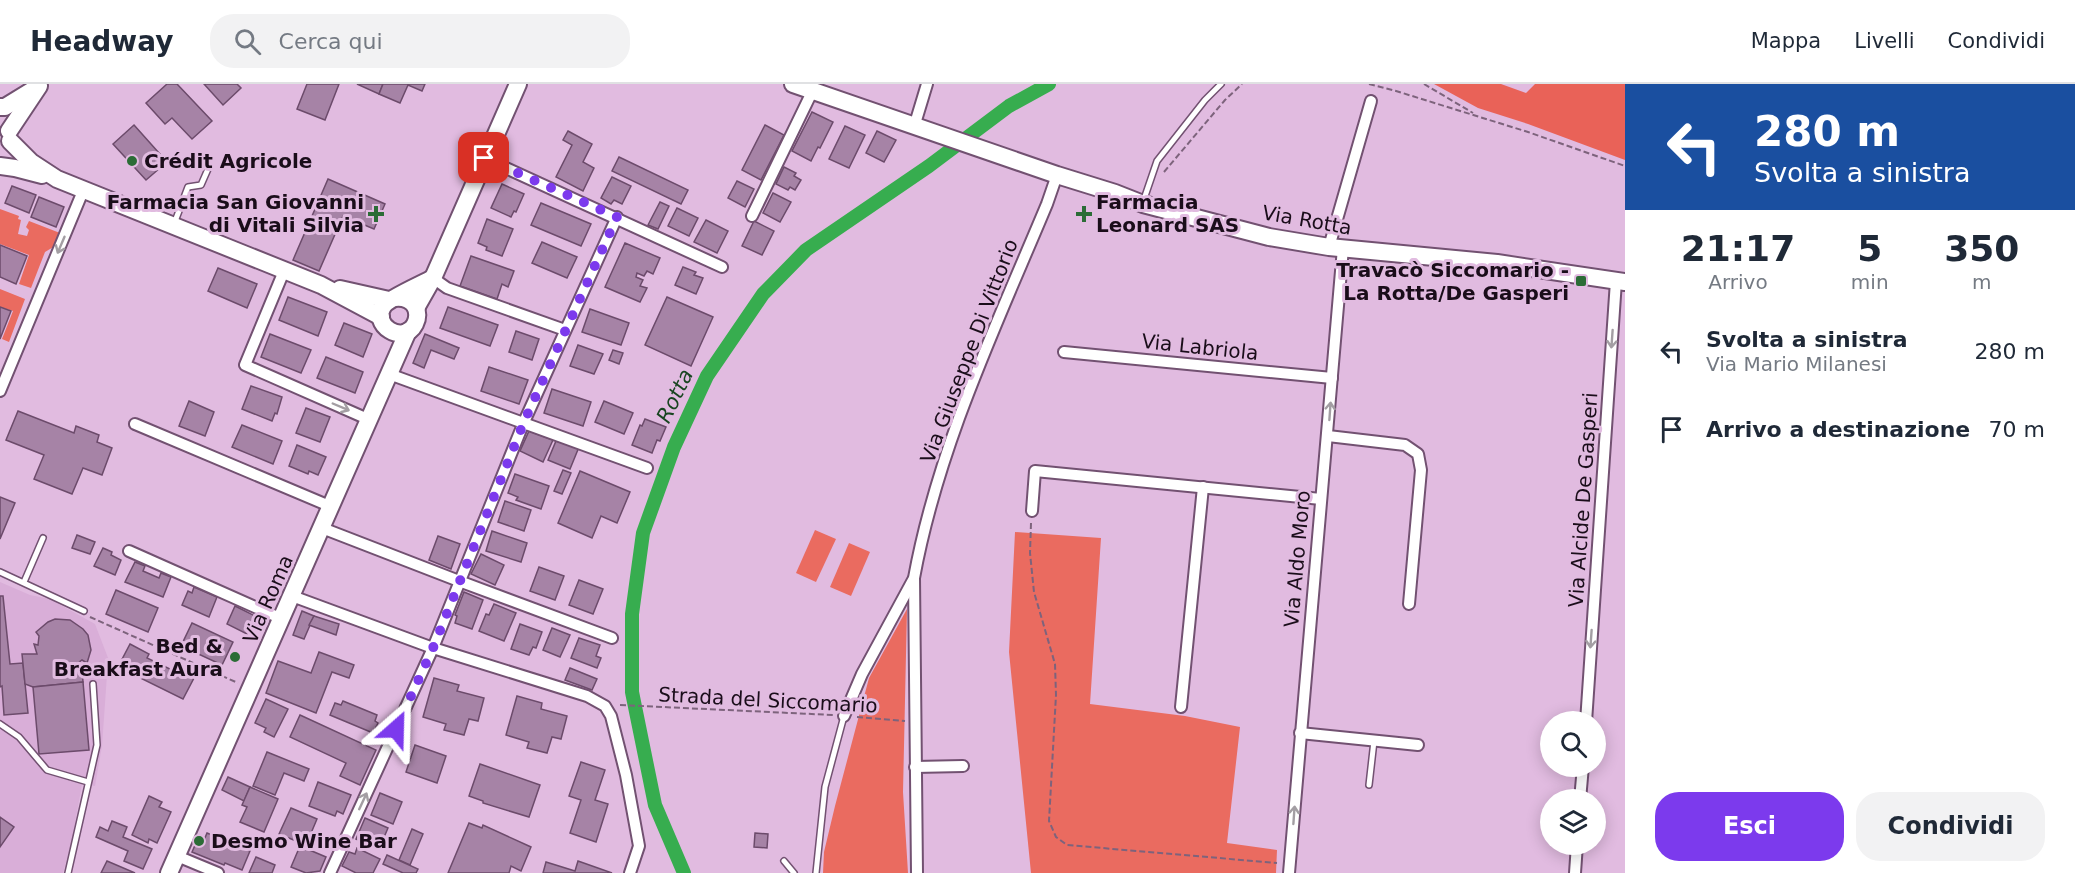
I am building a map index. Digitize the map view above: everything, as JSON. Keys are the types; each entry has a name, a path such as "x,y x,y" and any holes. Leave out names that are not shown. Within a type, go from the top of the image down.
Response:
{"street":[{"path":"416,308 433,278 518,84"},
{"name":"Via Rotta","path":"793,84 1057,175 1116,193 1145,196 1269,237 1336,248 1497,263 1620,282"},
{"path":"914,127 927,84"},
{"path":"0,107 5,107 40,85"},
{"path":"9,136 40,85"},
{"path":"752,216 812,92"},
{"name":"Via Aldo Moro","path":"1289,873 1328,436 1336,248 1371,101"},
{"path":"0,114 7,123 9,136 7,151 0,160"},
{"path":"9,136 31,162 57,179 83,191 321,285 392,299 407,299 416,308 416,323 408,331 397,334 384,323 321,285"},
{"path":"484,158 722,267"},
{"path":"0,166 57,179"},
{"name":"Via Giuseppe Di Vittorio","path":"917,873 914,578 922,536 965,400 1057,175"},
{"path":"0,391 83,191"},
{"path":"331,872 433,648 524,422 617,217"},
{"path":"284,271 244,365 370,420"},
{"path":"384,323 382,308 392,299 433,278"},
{"path":"433,278 447,288 565,330"},
{"name":"Via Alcide De Gasperi","path":"1587,711 1620,282"},
{"name":"Via Roma","path":"384,323 389,374"},
{"name":"Via Roma","path":"169,873 408,331"},
{"name":"Via Labriola","path":"1064,352 1332,378"},
{"path":"389,374 647,468"},
{"path":"135,424 332,507"},
{"path":"1328,436 1405,445 1418,454 1421,470 1409,604"},
{"path":"1032,511 1035,471 1321,499"},
{"path":"1181,707 1203,487"},
{"path":"322,528 612,638"},
{"path":"129,551 282,619"},
{"name":"Via Giuseppe Di Vittorio","path":"844,716 862,674 914,578"},
{"path":"292,596 433,648 587,696 605,706 611,716 626,774 639,846 630,873"},
{"path":"1300,733 1418,745"},
{"path":"915,767 963,766"},
{"path":"1575,873 1576,855"},
{"path":"177,856 218,873"}],"lane":[{"path":"1145,196 1157,160 1205,100 1221,84"},
{"path":"173,226 188,187 201,184 208,170"},
{"path":"24,582 43,538"},
{"path":"0,572 84,612"},
{"path":"68,873 96,745 93,684"},
{"path":"816,873 825,787 844,716"},
{"path":"0,724 19,737 47,770 88,782"},
{"path":"1369,785 1374,741"},
{"path":"784,861 795,873"}],"path":[{"path":"1145,196 1225,100 1242,84"},
{"path":"1369,84 1478,116 1625,166"},
{"path":"1424,84 1478,116"},
{"path":"1032,511 1030,553 1034,592 1055,664 1056,695 1049,821 1056,837 1066,845 1280,863"},
{"path":"84,612 94,620 250,688"},
{"name":"Strada del Siccomario","path":"620,705 915,720"}],"shaded area":[{"path":"1434,84 1501,84 1526,93 1535,84 1625,84 1625,160 1478,108"},
{"path":"0,209 19,216 18,219 21,220 18,234 27,236 29,230 26,227 29,221 60,233 55,246 45,252 31,288 19,284 29,255 0,244"},
{"path":"0,289 25,299 9,342 2,339 13,311 0,307"},
{"path":"815,530 836,539 816,582 796,573"},
{"path":"1015,532 1101,538 1090,704 1185,716 1240,727 1227,843 1277,850 1276,873 1031,873 1009,652"},
{"path":"849,543 870,552 851,596 830,587"},
{"path":"0,582 30,595 50,599 95,624 115,676 107,675 102,746 95,786 82,784 72,840 63,873 0,873"},
{"path":"907,609 903,792 908,873 823,873 824,852 869,678"}],"building":[{"path":"167,84 177,84 212,121 192,139 172,118 165,124 146,103"},
{"path":"204,84 237,84 241,88 223,105"},
{"path":"307,84 339,84 325,120 297,109"},
{"path":"357,84 383,84 379,94"},
{"path":"383,84 425,84 422,91 408,85 400,103 379,94"},
{"path":"812,112 833,122 811,161 792,151"},
{"path":"134,125 167,162 146,180 113,144"},
{"path":"765,125 784,135 761,180 742,170"},
{"path":"845,126 865,135 849,168 829,159"},
{"path":"568,131 592,144 583,162 594,168 583,191 556,177 572,145 563,140"},
{"path":"877,131 896,140 884,162 866,153"},
{"path":"619,157 688,190 681,204 612,171"},
{"path":"784,167 796,173 794,176 801,180 795,190 790,187 788,190 776,184"},
{"path":"612,177 631,186 622,204 614,200 611,204 601,198"},
{"path":"328,179 385,204 374,229 343,216 319,271 293,260"},
{"path":"737,181 754,189 745,207 728,198"},
{"path":"502,184 524,194 516,212 514,211 511,217 491,208"},
{"path":"12,186 36,195 29,213 5,203"},
{"path":"773,193 791,202 780,222 763,213"},
{"path":"39,197 64,207 56,227 31,217"},
{"path":"660,202 669,206 658,229 648,225"},
{"path":"541,203 591,224 581,246 531,225"},
{"path":"677,208 698,218 689,236 668,226"},
{"path":"487,219 513,229 502,256 486,250 487,247 478,243"},
{"path":"706,220 728,231 717,253 694,242"},
{"path":"754,221 774,231 762,255 742,246"},
{"path":"542,242 577,257 567,278 532,263"},
{"path":"625,243 660,258 653,274 647,271 644,276 637,273 636,277 643,280 640,286 647,288 640,302 605,287"},
{"path":"0,245 27,256 16,284 0,277"},
{"path":"471,256 514,271 508,287 502,284 497,299 460,286"},
{"path":"683,267 696,272 694,275 703,278 696,294 675,285"},
{"path":"218,268 257,284 247,308 208,291"},
{"path":"288,297 327,312 318,336 279,320"},
{"path":"667,297 713,317 691,366 645,345"},
{"path":"0,307 11,311 0,339"},
{"path":"448,307 498,325 490,346 440,328"},
{"path":"590,309 629,323 621,345 582,332"},
{"path":"344,323 372,334 363,357 335,345"},
{"path":"516,331 539,339 532,360 509,352"},
{"path":"270,334 311,350 301,373 261,357"},
{"path":"425,334 459,348 454,359 431,350 424,368 413,363"},
{"path":"578,345 603,354 594,374 570,366"},
{"path":"613,350 623,353 619,364 609,360"},
{"path":"326,357 363,372 355,393 317,378"},
{"path":"489,367 528,380 519,404 481,391"},
{"path":"251,386 282,397 277,414 275,413 272,421 242,409"},
{"path":"552,389 591,402 583,426 544,413"},
{"path":"189,401 214,412 205,436 179,426"},
{"path":"604,401 633,413 624,434 595,422"},
{"path":"306,408 330,417 320,442 296,433"},
{"path":"18,411 74,433 76,426 99,435 97,442 112,448 102,475 83,468 72,494 34,479 44,455 6,440"},
{"path":"645,419 666,427 652,453 632,445"},
{"path":"242,425 282,441 273,464 232,447"},
{"path":"529,431 553,440 543,462 520,451"},
{"path":"556,441 579,447 570,469 548,460"},
{"path":"297,445 326,457 318,475 309,471 308,474 289,466"},
{"path":"563,470 571,473 562,494 554,491"},
{"path":"580,471 630,492 617,523 601,516 592,538 558,523"},
{"path":"515,474 549,486 541,509 516,500 518,497 508,493"},
{"path":"0,497 15,503 0,539"},
{"path":"505,501 531,510 524,531 498,522"},
{"path":"492,531 527,543 521,562 486,551"},
{"path":"77,535 95,542 90,554 72,548"},
{"path":"438,536 460,544 451,569 429,560"},
{"path":"103,548 121,560 115,575 94,566"},
{"path":"481,554 504,565 495,585 471,574"},
{"path":"135,562 145,566 143,571 159,578 161,573 171,577 163,597 125,582"},
{"path":"539,567 564,576 555,600 530,591"},
{"path":"579,580 603,589 593,614 569,605"},
{"path":"194,587 217,597 209,617 182,605 188,591 192,593"},
{"path":"116,590 158,608 148,632 106,614"},
{"path":"464,592 483,600 472,629 455,623 457,616 455,615"},
{"path":"0,596 3,596 10,664 23,663 28,713 4,715 2,686 0,687"},
{"path":"494,604 516,613 504,641 479,631 486,614 489,615"},
{"path":"235,606 257,617 249,635 227,624"},
{"path":"302,611 314,616 304,639 293,635"},
{"path":"314,616 339,624 336,635 309,625"},
{"path":"55,619 70,620 88,635 91,650 87,663 82,660 74,666 82,669 83,682 33,687 25,684 22,654 37,654 34,644 38,645 39,636 36,632"},
{"path":"192,623 233,642 222,665 181,646"},
{"path":"520,624 542,632 536,648 533,647 529,655 511,649"},
{"path":"552,628 570,635 560,657 543,650"},
{"path":"579,638 600,645 596,656 601,658 597,668 571,658"},
{"path":"130,644 149,654 147,658 178,673 180,669 195,676 183,699 118,667"},
{"path":"319,652 354,665 349,678 332,672 316,713 266,693 278,661 311,673"},
{"path":"570,668 597,679 592,690 565,680"},
{"path":"434,678 459,685 457,691 484,698 478,721 469,719 464,735 444,730 446,724 423,717"},
{"path":"83,682 89,750 39,754 33,687"},
{"path":"517,696 542,703 541,709 567,716 561,739 552,737 547,753 527,748 529,742 506,735"},
{"path":"266,699 288,709 274,737 264,732 266,728 255,723"},
{"path":"343,701 377,715 375,721 378,723 373,733 330,715 335,703 341,705"},
{"path":"300,715 376,750 360,785 340,776 346,763 290,737"},
{"path":"415,745 446,756 437,783 406,772"},
{"path":"267,752 309,769 304,781 284,773 275,795 253,786"},
{"path":"581,762 605,770 595,800 608,804 596,842 570,833 581,800 569,796"},
{"path":"480,764 540,785 529,817 483,803 469,796"},
{"path":"228,777 250,787 244,801 222,790"},
{"path":"318,782 351,795 343,814 337,811 335,816 309,806"},
{"path":"250,787 278,799 264,832 240,822 247,807 242,805"},
{"path":"380,793 402,802 393,824 371,815"},
{"path":"149,796 162,802 159,807 171,812 157,843 149,839 148,843 132,835"},
{"path":"291,808 317,819 306,845 279,834"},
{"path":"0,817 14,827 0,847"},
{"path":"365,818 388,828 379,849 356,839"},
{"path":"112,821 127,827 123,837 152,849 143,869 124,861 128,851 96,837 100,827 108,831"},
{"path":"469,823 482,828 483,825 531,847 521,871 511,866 509,873 448,873"},
{"path":"412,829 423,834 410,865 399,860"},
{"path":"207,833 250,851 242,870 192,852 196,843 202,845"},
{"path":"755,833 768,834 767,848 754,847"},
{"path":"300,846 326,857 320,871 306,873 291,867"},
{"path":"357,848 380,859 373,873 356,873 342,866 349,852 355,854"},
{"path":"387,855 418,869 416,873 403,873 383,864"},
{"path":"256,857 275,865 272,873 249,873"},
{"path":"107,861 135,873 101,873"},
{"path":"578,861 612,873 543,873 546,862 575,871"}],"waterway":[{"name":"Rotta","path":"684,873 655,805 632,692 632,614 643,533 674,447 707,376 763,294 806,250 929,166 1009,106 1049,84"}],"place":[{"name":"Crédit Agricole","path":"132,161"},
{"name":"Farmacia San Giovanni di Vitali Silvia","path":"376,214"},
{"name":"Farmacia Leonard SAS","path":"1084,214"},
{"name":"Travacò Siccomario - La Rotta/De Gasperi","path":"1581,281"},
{"name":"Bed & Breakfast Aura","path":"235,657"},
{"name":"Desmo Wine Bar","path":"199,841"}],"route":[{"path":"396,729 433,648 524,422 617,217 484,158"}]}
